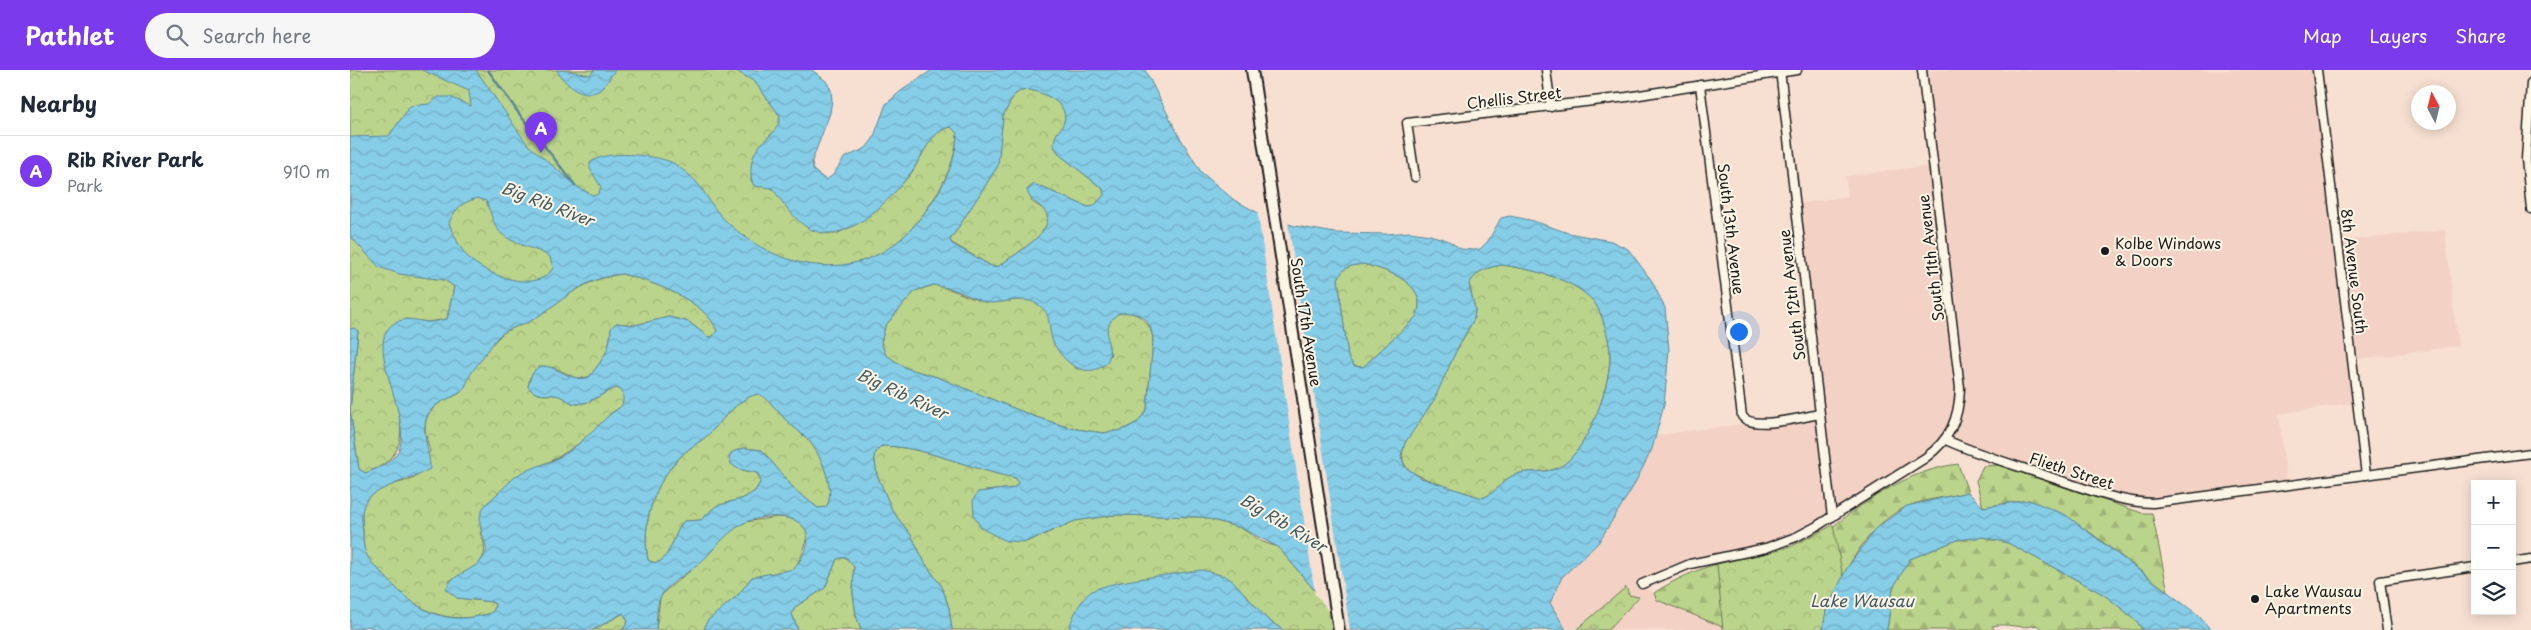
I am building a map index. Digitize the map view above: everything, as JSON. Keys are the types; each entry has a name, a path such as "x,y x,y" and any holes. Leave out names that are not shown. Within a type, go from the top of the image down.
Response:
{"main road":[{"name":"South 17th Avenue","path":"1252,70 1339,630"}],"street":[{"path":"1546,70 1551,107"},
{"name":"Chellis Street","path":"1415,177 1407,123 1551,107 1796,70"},
{"name":"South 11th Avenue","path":"1922,70 1960,388 1958,412 1946,440"},
{"name":"8th Avenue South","path":"2317,70 2366,475"},
{"name":"South 12th Avenue","path":"1780,71 1832,517"},
{"path":"2531,83 2526,150 2531,209"},
{"name":"South 13th Avenue","path":"1700,85 1742,416 1748,422 1759,424 1819,414"},
{"path":"1642,584 1690,564 1781,543 1832,517 1925,458 1946,440"},
{"name":"Flieth Street","path":"1946,440 1972,452 2088,491 2141,503 2531,453"},
{"path":"2516,561 2531,559"},
{"path":"2387,630 2380,581 2471,568"}],"shaded area":[{"path":"1922,70 2317,70 2338,241 2445,230 2458,346 2353,360 2358,402 2279,414 2287,485 2170,501 2106,494 1946,440 1936,450 1796,537 1708,559 1643,585 1654,593 1657,600 1723,627 1723,630 1566,630 1550,603 1562,577 1598,543 1633,487 1652,449 1656,435 1819,414 1795,204 1848,196 1845,176 1926,166 1933,162"}],"green space":[{"path":"350,70 735,70 755,82 780,116 779,127 754,155 751,181 773,189 805,225 820,232 830,234 835,234 852,225 896,189 910,175 937,133 951,127 957,133 955,151 946,178 917,222 900,240 887,250 858,263 825,266 793,262 763,251 745,236 551,258 553,268 547,276 528,282 507,279 479,266 404,274 445,280 454,287 447,319 429,322 406,319 386,331 385,352 399,413 401,432 397,448 386,462 365,473 359,469 350,410 358,331 350,329"},
{"path":"1029,90 1047,96 1063,109 1065,115 1064,122 1057,134 1054,146 1060,155 1103,189 1104,195 1094,206 1088,207 1034,184 1031,201 1044,210 1047,217 1046,225 1041,233 1023,249 999,266 993,267 950,240 997,167 1003,116 1014,95 1020,91"},
{"path":"1363,264 1384,270 1404,280 1412,287 1419,305 1416,317 1363,367 1354,366 1348,358 1338,279 1348,267"},
{"path":"1503,265 1552,276 1575,287 1594,302 1607,333 1610,365 1603,397 1597,413 1590,430 1573,456 1563,465 1551,470 1524,472 1512,476 1491,494 1482,498 1417,475 1405,465 1402,454 1405,443 1474,319 1475,309 1469,284 1483,270"},
{"path":"622,274 677,294 702,310 711,320 717,331 712,337 708,337 689,322 669,317 635,325 616,323 611,329 605,355 589,377 576,378 555,368 544,366 530,377 528,387 534,392 556,395 574,404 587,402 616,388 622,391 625,401 621,407 611,413 584,440 557,458 517,476 480,533 485,551 483,558 472,568 449,581 457,598 492,602 495,604 495,607 492,612 465,618 451,617 438,615 415,604 373,565 367,556 362,518 362,511 366,500 375,492 415,478 430,451 425,424 430,413 441,402 462,391 476,365 502,334 535,318 575,290 597,280"},
{"path":"934,285 981,301 1027,300 1043,306 1049,314 1051,335 1056,346 1077,369 1111,355 1106,336 1107,325 1112,318 1127,312 1136,315 1144,320 1150,328 1153,340 1147,409 1138,422 1122,430 1103,433 1070,428 1033,416 937,377 906,368 886,356 881,343 885,326 915,291"},
{"path":"759,394 771,403 807,439 819,456 829,483 829,500 826,507 818,508 795,490 762,450 744,448 732,452 729,458 738,469 757,473 761,481 755,491 744,498 716,506 701,520 684,521 661,561 655,563 648,560 646,532 648,518 657,490 672,466 682,455 708,435 739,403"},
{"path":"881,446 898,447 932,454 1016,478 1018,483 1014,488 978,492 1026,542 1075,521 1114,515 1202,517 1241,528 1263,542 1278,547 1327,605 1337,630 1283,630 1267,619 1233,581 1070,626 1069,630 952,630 949,608 942,587 925,563 911,535 893,512 877,475 874,455"},
{"path":"1958,464 1968,492 1908,506 1893,514 1868,537 1858,551 1840,581 1826,611 1723,627 1657,600 1654,593 1670,583 1704,568 1740,558 1778,555 1796,556 1852,512 1892,487 1913,476"},
{"path":"1998,465 2142,513 2152,513 2168,592 2091,533 2029,500 1983,507 1976,481 1983,466"},
{"path":"777,517 799,522 805,528 807,534 804,551 794,570 752,577 738,595 708,621 704,630 656,630 660,598 665,591 700,563 724,536 745,522"},
{"path":"1833,525 1843,577 1826,611 1823,630 1723,630 1717,564 1792,546"},
{"path":"1983,537 2008,543 2103,594 2136,620 2143,630 2043,630 2037,625 2024,627 1998,625 1992,626 1995,630 1887,630 1893,588 1910,559 1957,540"},
{"path":"846,557 854,567 853,593 856,615 861,630 798,630 792,614 795,607 825,588 837,559"},
{"path":"1626,587 1629,595 1639,597 1608,630 1576,630"},
{"path":"624,613 628,621 623,630 593,630"}],"water":[{"name":"Big Rib River","path":"422,70 476,70 527,144 578,187 594,196 598,194 601,187 590,169 590,163 597,159 606,156 629,155 663,159 676,165 694,179 722,217 743,235 766,250 791,260 817,265 843,265 868,259 891,246 913,227 937,195 949,171 956,146 957,133 951,127 938,133 901,185 865,219 837,232 822,233 808,228 797,220 772,188 754,186 751,176 752,160 760,146 774,131 780,116 755,82 735,70 812,70 826,81 831,90 830,113 812,161 813,170 826,180 833,175 844,158 866,148 873,139 886,104 901,91 932,70 1145,70 1179,136 1201,172 1234,200 1266,217 1295,226 1335,233 1387,234 1410,232 1430,235 1447,240 1461,249 1474,250 1480,249 1488,241 1501,218 1510,216 1534,221 1568,233 1611,241 1628,249 1652,281 1665,308 1669,350 1664,405 1652,449 1633,487 1598,543 1562,577 1550,603 1566,630 1337,630 1327,605 1278,547 1241,528 1202,517 1114,515 1075,521 1026,542 1006,541 981,528 974,516 973,500 978,492 1014,488 1018,483 1016,478 932,454 898,447 881,446 874,455 877,475 893,512 911,535 925,563 942,587 949,608 952,630 861,630 856,615 853,593 854,567 846,557 837,559 825,588 795,607 792,614 798,630 704,630 707,621 738,595 752,577 794,569 805,552 807,535 803,526 796,521 786,518 763,517 737,527 699,564 664,591 657,608 656,630 623,630 628,621 623,613 593,630 377,630 368,626 350,630 350,410 359,469 365,473 392,459 401,442 401,425 383,348 385,333 395,323 403,320 428,322 447,319 454,287 445,280 399,274 379,267 350,236 350,137 389,136 410,106 429,104 438,97 450,97 471,106 469,91","holes":["1029,90 1041,93 1059,104 1065,115 1054,146 1060,155 1103,189 1104,195 1094,206 1088,207 1034,184 1027,190 1028,194 1044,210 1047,217 1046,225 1041,233 1023,249 999,266 993,267 952,244 950,240 998,166 1003,116 1014,95 1020,91","477,198 486,201 500,233 513,241 550,257 553,268 546,276 536,280 524,281 498,276 476,264 462,249 449,223 454,213 467,202","1363,264 1384,270 1404,280 1412,287 1419,305 1416,317 1363,367 1354,366 1348,357 1338,279 1345,269","1503,265 1552,276 1585,294 1597,306 1607,333 1610,365 1603,397 1597,413 1590,430 1573,456 1563,465 1551,470 1524,472 1512,476 1491,494 1482,498 1421,478 1405,467 1401,456 1405,443 1434,400 1458,347 1474,319 1475,309 1469,284 1479,272","622,274 662,287 702,310 711,320 717,331 712,337 708,337 689,322 669,317 635,325 616,323 611,328 605,355 589,377 577,378 542,366 536,369 528,387 537,394 555,395 577,404 592,400 616,388 622,391 622,405 565,454 516,476 483,508 480,523 486,546 485,555 476,565 453,579 446,589 457,598 492,602 495,604 494,610 485,615 464,618 437,615 425,610 393,585 366,554 362,516 366,501 376,492 430,469 425,432 426,419 429,413 440,403 463,390 472,372 501,334 534,319 575,290 596,280","933,285 956,290 988,303 1017,300 1029,301 1040,306 1047,314 1054,344 1068,362 1081,369 1088,370 1103,366 1108,361 1107,335 1108,327 1112,320 1119,313 1133,313 1147,321 1152,332 1153,340 1147,409 1138,422 1122,430 1103,433 1070,428 1033,416 937,377 906,368 886,355 881,343 885,326 915,291","759,394 771,403 810,442 823,464 829,483 830,492 826,507 818,508 795,490 762,450 744,448 732,452 729,458 731,464 738,469 757,473 761,481 755,491 744,498 716,506 701,520 684,521 661,561 655,563 648,560 646,546 648,518 657,490 664,478 682,455 708,435 733,408 746,399"]},
{"path":"557,70 590,75 594,70 615,70 600,90 588,93 581,92 569,85"},
{"path":"354,328 358,331 350,410 350,329"},
{"name":"Lake Wausau","path":"1968,492 1983,507 2029,500 2066,515 2198,615 2211,630 2143,630 2136,620 2103,594 2008,543 1983,537 1957,540 1910,559 1893,588 1887,630 1823,630 1826,611 1847,568 1876,528 1907,506"},
{"path":"1202,570 1225,576 1233,581 1267,619 1283,630 1069,630 1078,608 1084,598 1092,591 1101,587 1129,581"}],"pier":[{"path":"1257,209 1288,221 1350,630 1334,630 1335,625 1325,606 1315,594"}],"waterway":[{"path":"488,70 520,115 575,185"}],"place":[{"name":"Rib River Park","path":"541,153"},
{"name":"Kolbe Windows & Doors","path":"2105,251"},
{"name":"Lake Wausau Apartments","path":"2255,599"}]}
